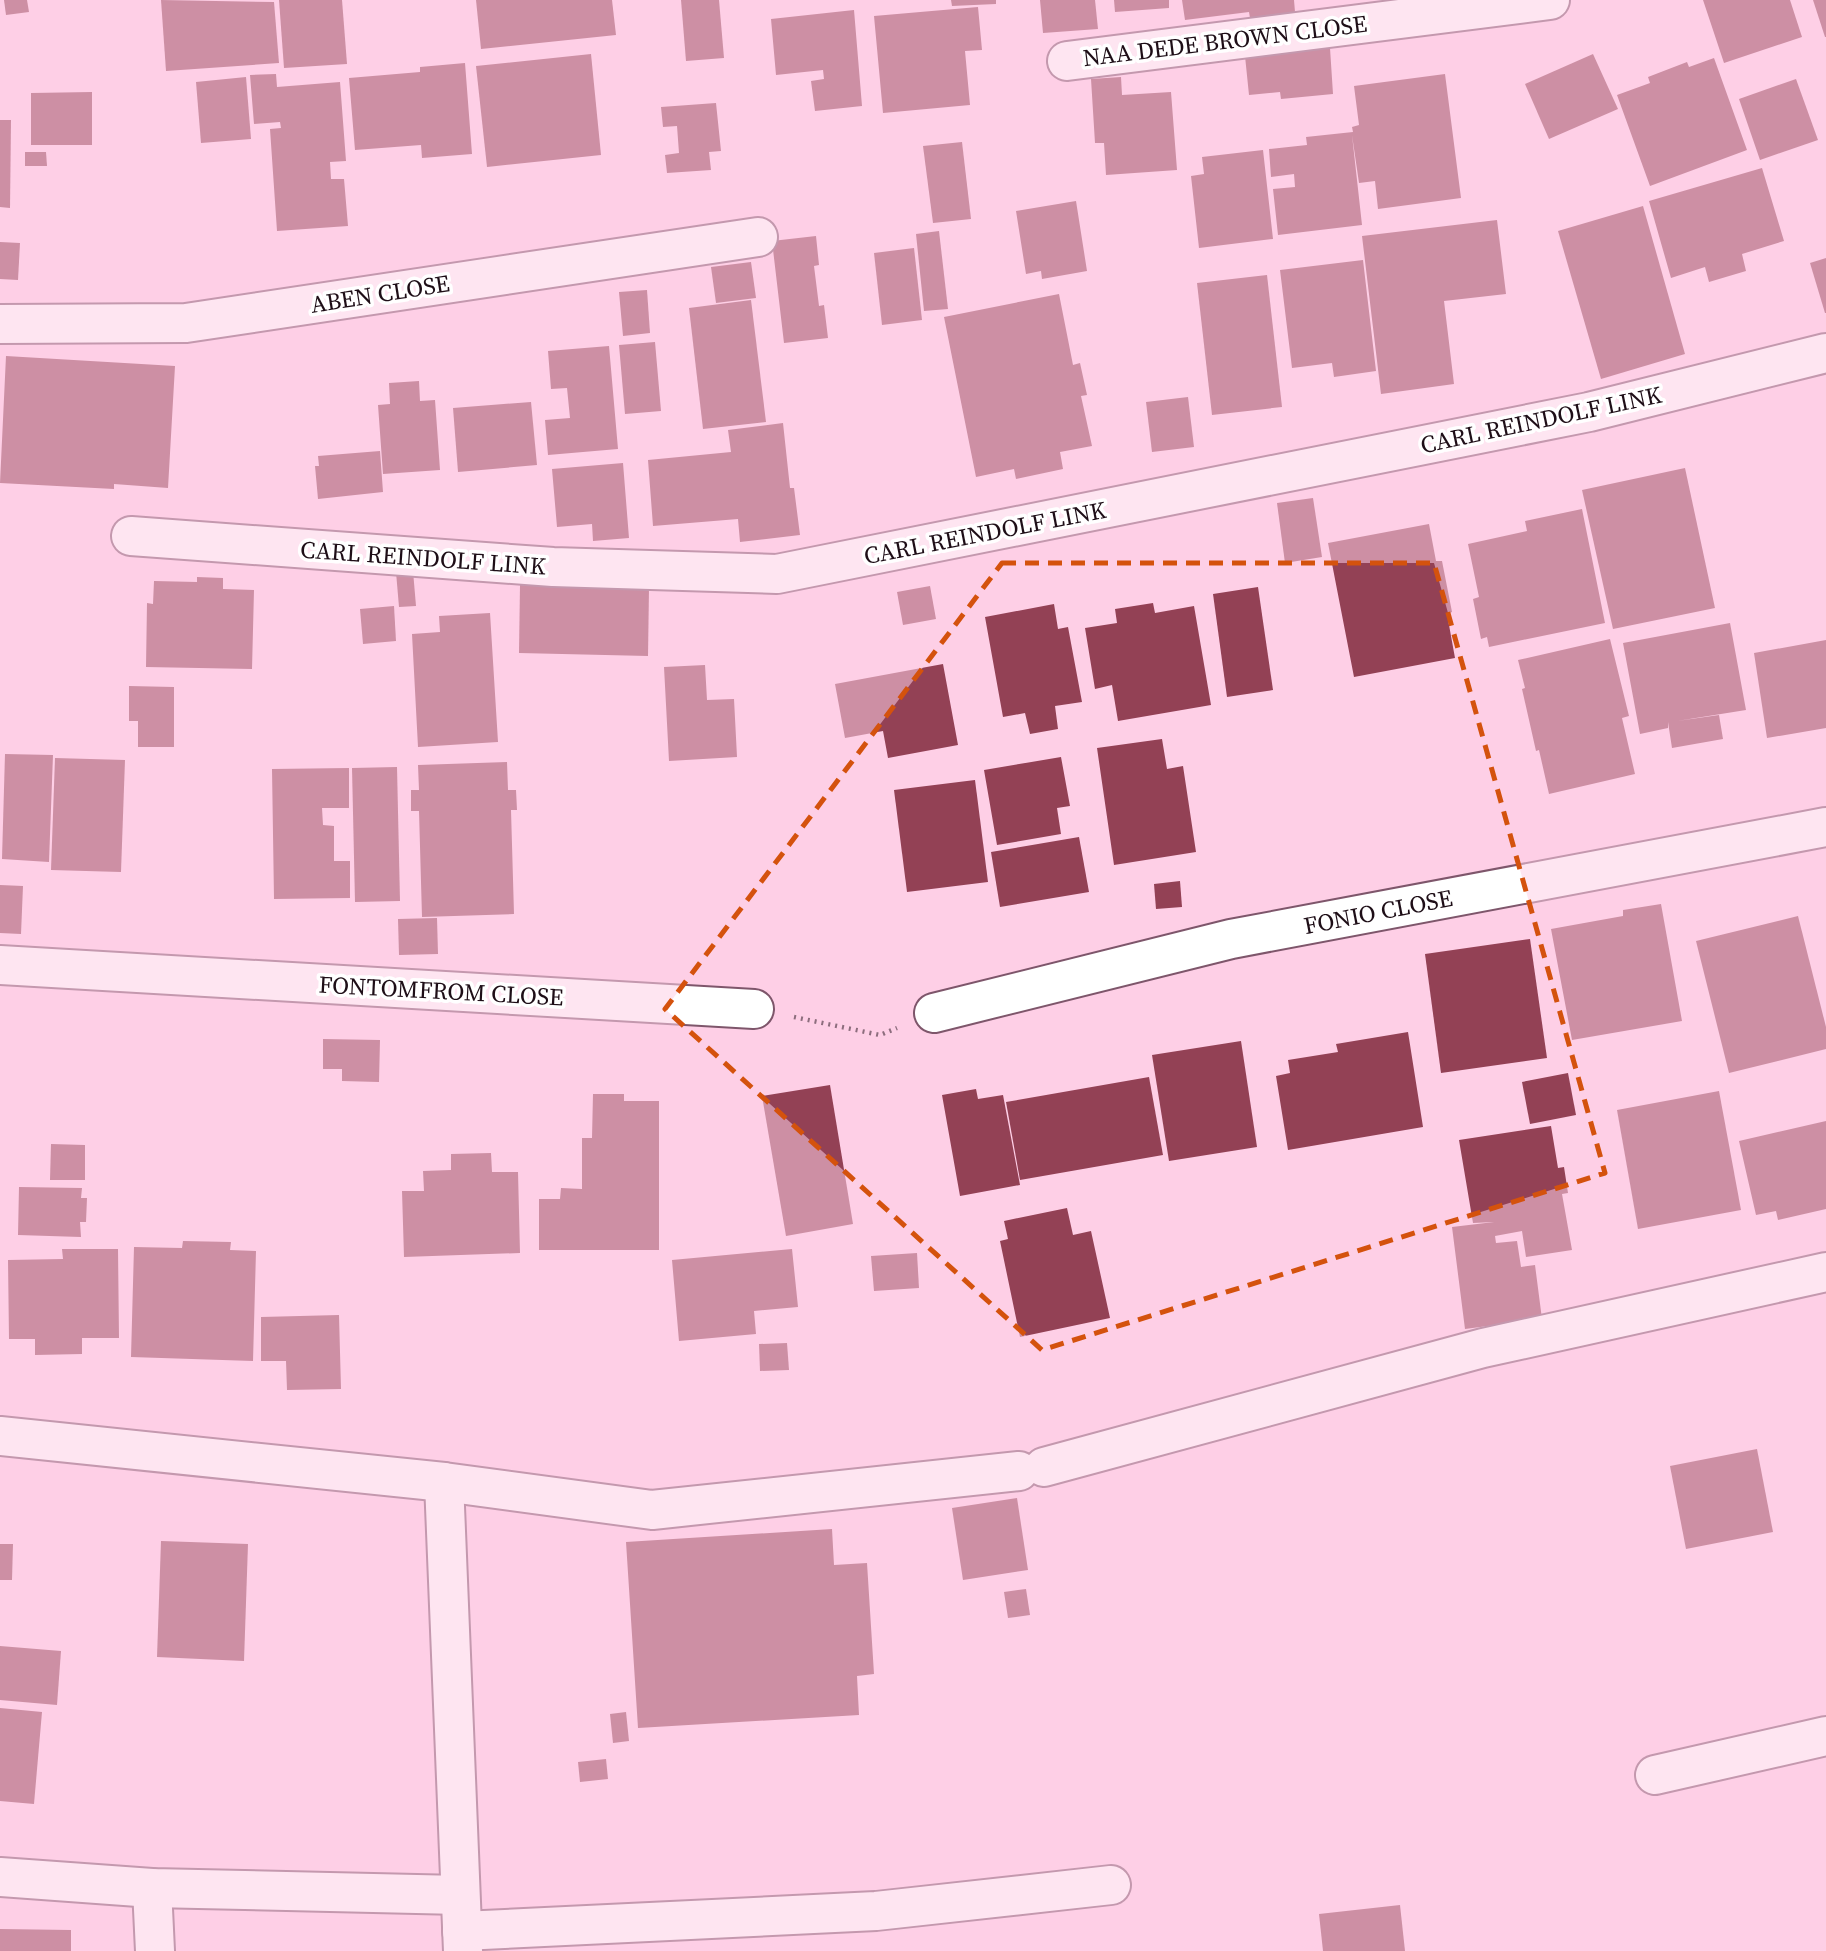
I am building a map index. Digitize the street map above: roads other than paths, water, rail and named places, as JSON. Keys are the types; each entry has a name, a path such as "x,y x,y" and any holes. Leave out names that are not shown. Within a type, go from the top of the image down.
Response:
{"street":[{"name":"NAA DEDE BROWN CLOSE","path":"1066,61 1550,0"},
{"name":"ABEN CLOSE","path":"0,324 186,323 758,237"},
{"name":"CARL REINDOLF LINK","path":"131,536 554,567 794,571 1588,412 1826,353"},
{"name":"FONIO CLOSE","path":"934,1013 1231,939 1826,827"},
{"name":"FONTOMFROM CLOSE","path":"0,965 754,1009"},
{"path":"0,1436 444,1482 652,1510 1031,1469 1483,1348 1826,1272"},
{"path":"444,1482 462,1926"},
{"path":"1655,1775 1826,1736"},
{"path":"0,1877 152,1888 462,1926 876,1911 1111,1885"},
{"path":"152,1888 155,1951"}]}
